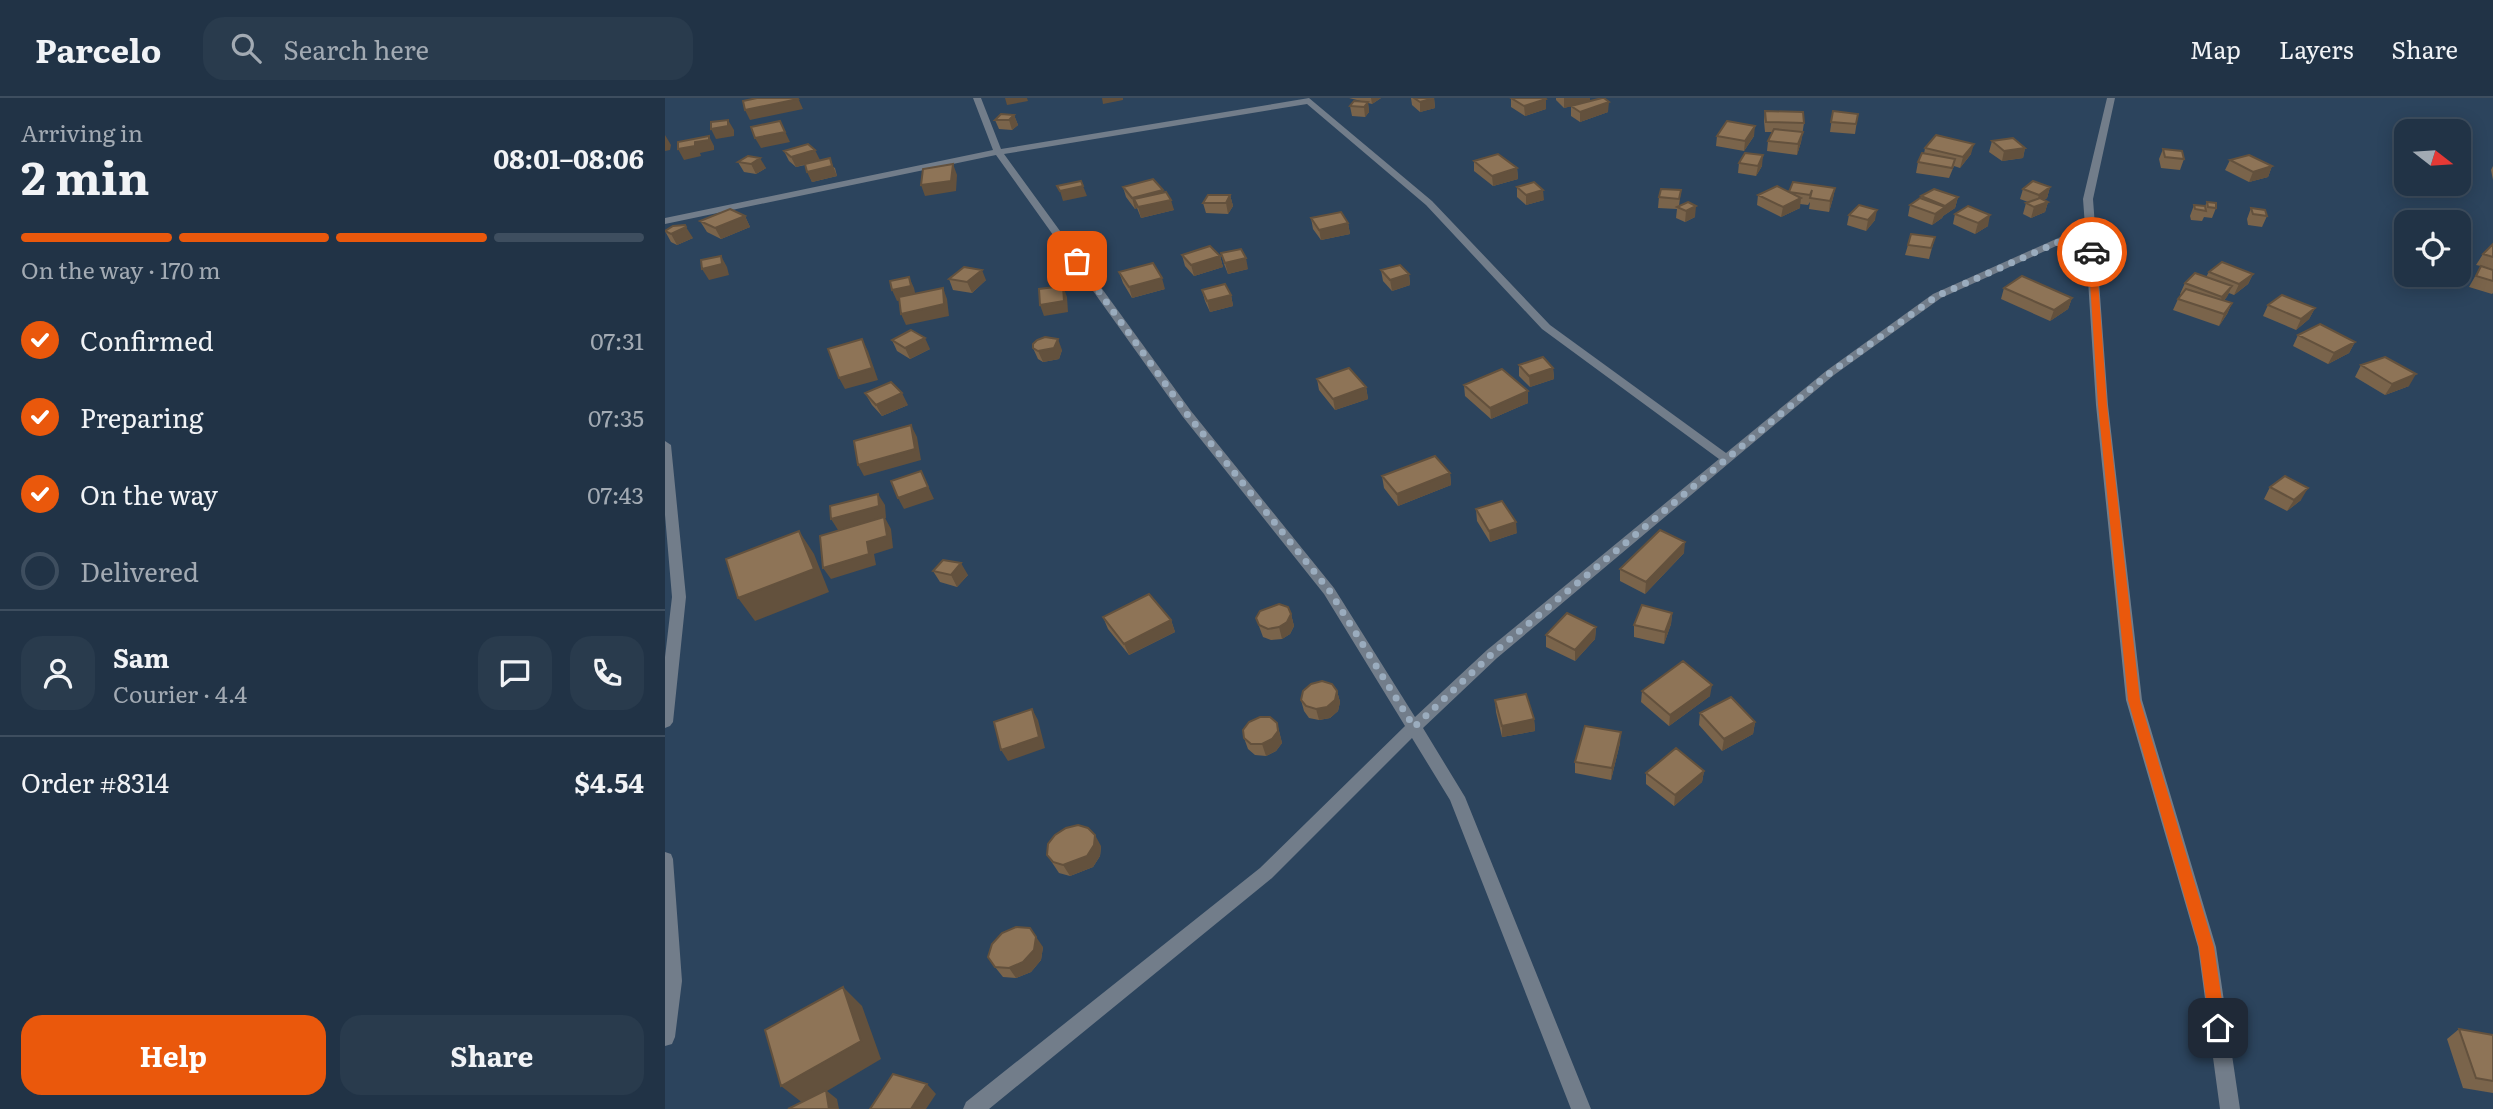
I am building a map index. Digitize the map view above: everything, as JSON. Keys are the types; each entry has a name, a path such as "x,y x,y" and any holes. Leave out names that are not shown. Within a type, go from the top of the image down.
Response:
{"street":[{"path":"977,98 998,152 1187,414 1329,590 1457,797 1581,1109"},
{"path":"2111,98 2088,199 2102,405 2134,700 2207,947 2230,1109"},
{"path":"665,221 998,152 1305,100 1429,203 1546,327 1727,459"},
{"path":"973,1109 1266,873 1492,654 1830,373 1937,296 2090,228"},
{"path":"665,445 679,597 665,722"},
{"path":"665,859 673,981 665,1037"}],"building":[{"path":"757,98 798,99 745,110 743,101"},
{"path":"1414,98 1434,98 1420,102"},
{"path":"1511,98 1545,98 1546,99 1524,106"},
{"path":"1604,98 1609,102 1580,112 1571,106"},
{"path":"1354,101 1368,102 1364,107 1350,106"},
{"path":"1765,111 1803,112 1804,123 1766,122"},
{"path":"1833,111 1858,114 1856,124 1831,122"},
{"path":"1001,114 1014,115 1009,120 995,120"},
{"path":"728,120 728,126 711,129 711,122"},
{"path":"780,121 785,132 755,138 751,127"},
{"path":"1727,121 1755,126 1745,141 1717,136"},
{"path":"1774,129 1803,132 1798,144 1768,141"},
{"path":"1936,135 1974,144 1963,157 1925,148"},
{"path":"709,136 709,140 695,142 695,146 678,149 678,142"},
{"path":"2013,138 2025,148 2004,151 1992,141"},
{"path":"808,144 815,150 791,157 784,151"},
{"path":"2163,149 2182,151 2184,159 2165,157"},
{"path":"1745,153 1763,155 1758,166 1739,163"},
{"path":"1922,153 1955,159 1952,168 1918,162"},
{"path":"1498,154 1517,168 1492,176 1474,161"},
{"path":"2249,155 2272,166 2253,172 2230,160"},
{"path":"748,156 760,158 751,164 738,162"},
{"path":"830,158 832,166 807,172 805,164"},
{"path":"953,164 951,181 921,185 923,169"},
{"path":"1153,179 1163,190 1132,198 1123,187"},
{"path":"1081,181 1083,186 1060,191 1057,186"},
{"path":"2033,181 2050,187 2039,195 2023,189"},
{"path":"1534,182 1543,190 1526,195 1517,187"},
{"path":"1793,182 1835,188 1830,201 1810,198 1812,190 1810,195 1789,192"},
{"path":"1777,186 1801,198 1783,207 1758,195"},
{"path":"1661,189 1681,190 1679,199 1659,197"},
{"path":"1934,189 1958,197 1945,206 1921,196"},
{"path":"1166,192 1171,200 1138,207 1134,199"},
{"path":"1208,195 1230,195 1226,203 1203,203"},
{"path":"1920,198 1945,207 1935,214 1910,205"},
{"path":"2040,198 2048,202 2034,207 2026,203"},
{"path":"1688,202 1696,206 1686,211 1677,207"},
{"path":"2207,202 2216,203 2216,208 2208,207"},
{"path":"1859,205 1877,210 1868,220 1849,215"},
{"path":"2194,205 2205,206 2206,211 2195,209"},
{"path":"1968,206 1990,215 1978,223 1955,214"},
{"path":"2251,208 2265,210 2267,216 2253,214"},
{"path":"730,209 745,216 715,228 700,221"},
{"path":"1341,212 1348,223 1319,230 1311,218"},
{"path":"673,226 686,227 671,234 665,231"},
{"path":"1911,234 1935,237 1931,248 1908,245"},
{"path":"2493,244 2493,257 2483,254"},
{"path":"1210,246 1220,256 1191,265 1182,255"},
{"path":"1241,249 1246,258 1225,263 1221,253"},
{"path":"721,256 722,264 702,269 701,260"},
{"path":"2222,262 2253,274 2239,284 2209,272"},
{"path":"1153,263 1162,278 1129,287 1119,272"},
{"path":"1400,265 1409,274 1390,280 1381,270"},
{"path":"2481,266 2493,270 2493,281 2476,276"},
{"path":"964,267 982,270 967,282 949,279"},
{"path":"2195,273 2232,286 2222,297 2185,283"},
{"path":"2022,276 2072,298 2054,310 2004,288"},
{"path":"909,277 911,286 892,290 890,281"},
{"path":"1225,284 1231,295 1207,301 1202,290"},
{"path":"1063,286 1064,301 1040,305 1039,289"},
{"path":"943,288 944,304 901,314 899,297"},
{"path":"2186,289 2232,303 2224,314 2178,299"},
{"path":"2282,295 2315,308 2301,319 2268,305"},
{"path":"2320,324 2355,342 2334,353 2298,335"},
{"path":"911,330 925,338 905,348 892,340"},
{"path":"1045,337 1058,339 1054,348 1038,351 1033,348 1037,340"},
{"path":"862,339 872,368 839,378 828,349"},
{"path":"1543,357 1553,368 1529,376 1519,365"},
{"path":"2385,357 2416,374 2392,384 2361,365"},
{"path":"1349,368 1366,387 1333,399 1317,379"},
{"path":"1502,369 1528,391 1490,408 1464,385"},
{"path":"891,382 902,393 876,405 865,393"},
{"path":"911,425 915,449 858,465 854,441"},
{"path":"1435,456 1450,473 1397,494 1382,476"},
{"path":"921,471 928,487 898,498 891,481"},
{"path":"2285,476 2308,488 2294,500 2270,487"},
{"path":"878,494 879,506 831,519 830,506"},
{"path":"1502,501 1516,522 1489,531 1476,509"},
{"path":"884,517 887,536 867,542 869,554 823,568 820,536"},
{"path":"1660,530 1685,542 1646,582 1620,569"},
{"path":"799,531 814,569 738,598 726,559"},
{"path":"943,560 961,563 951,575 933,571"},
{"path":"1149,594 1171,620 1124,644 1103,617"},
{"path":"1279,604 1288,607 1291,614 1287,622 1268,629 1259,625 1256,618 1260,611"},
{"path":"1642,605 1672,613 1665,632 1634,625"},
{"path":"1567,613 1596,627 1575,650 1546,635"},
{"path":"1683,661 1712,685 1670,715 1642,691"},
{"path":"1322,681 1332,684 1337,691 1335,700 1327,707 1316,709 1306,706 1301,700 1303,691 1311,684"},
{"path":"1526,694 1534,719 1502,726 1495,700"},
{"path":"1731,697 1755,722 1724,739 1700,713"},
{"path":"1032,709 1039,737 1001,750 994,722"},
{"path":"1260,717 1270,717 1277,723 1278,731 1272,739 1262,744 1251,744 1244,738 1243,730 1249,722"},
{"path":"1585,726 1621,732 1612,768 1575,762"},
{"path":"1676,748 1704,771 1675,795 1646,773"},
{"path":"1078,825 1088,828 1095,835 1094,845 1087,856 1063,865 1053,862 1047,855 1048,844 1066,828"},
{"path":"1016,927 1030,928 1036,937 1034,950 1023,962 1009,968 995,967 988,957 992,944 1002,933"},
{"path":"843,987 861,1041 781,1086 765,1030"},
{"path":"2459,1029 2493,1035 2493,1081 2476,1078"},
{"path":"893,1074 927,1084 911,1109 870,1109"},
{"path":"826,1090 829,1109 788,1109"}],"way so far":[{"path":"1077,261 1187,414 1329,590 1414,727 1492,654 1830,373 1937,296 2090,228 2092,252"}],"route":[{"path":"2092,252 2102,405 2134,700 2207,947 2218,1028"}]}
